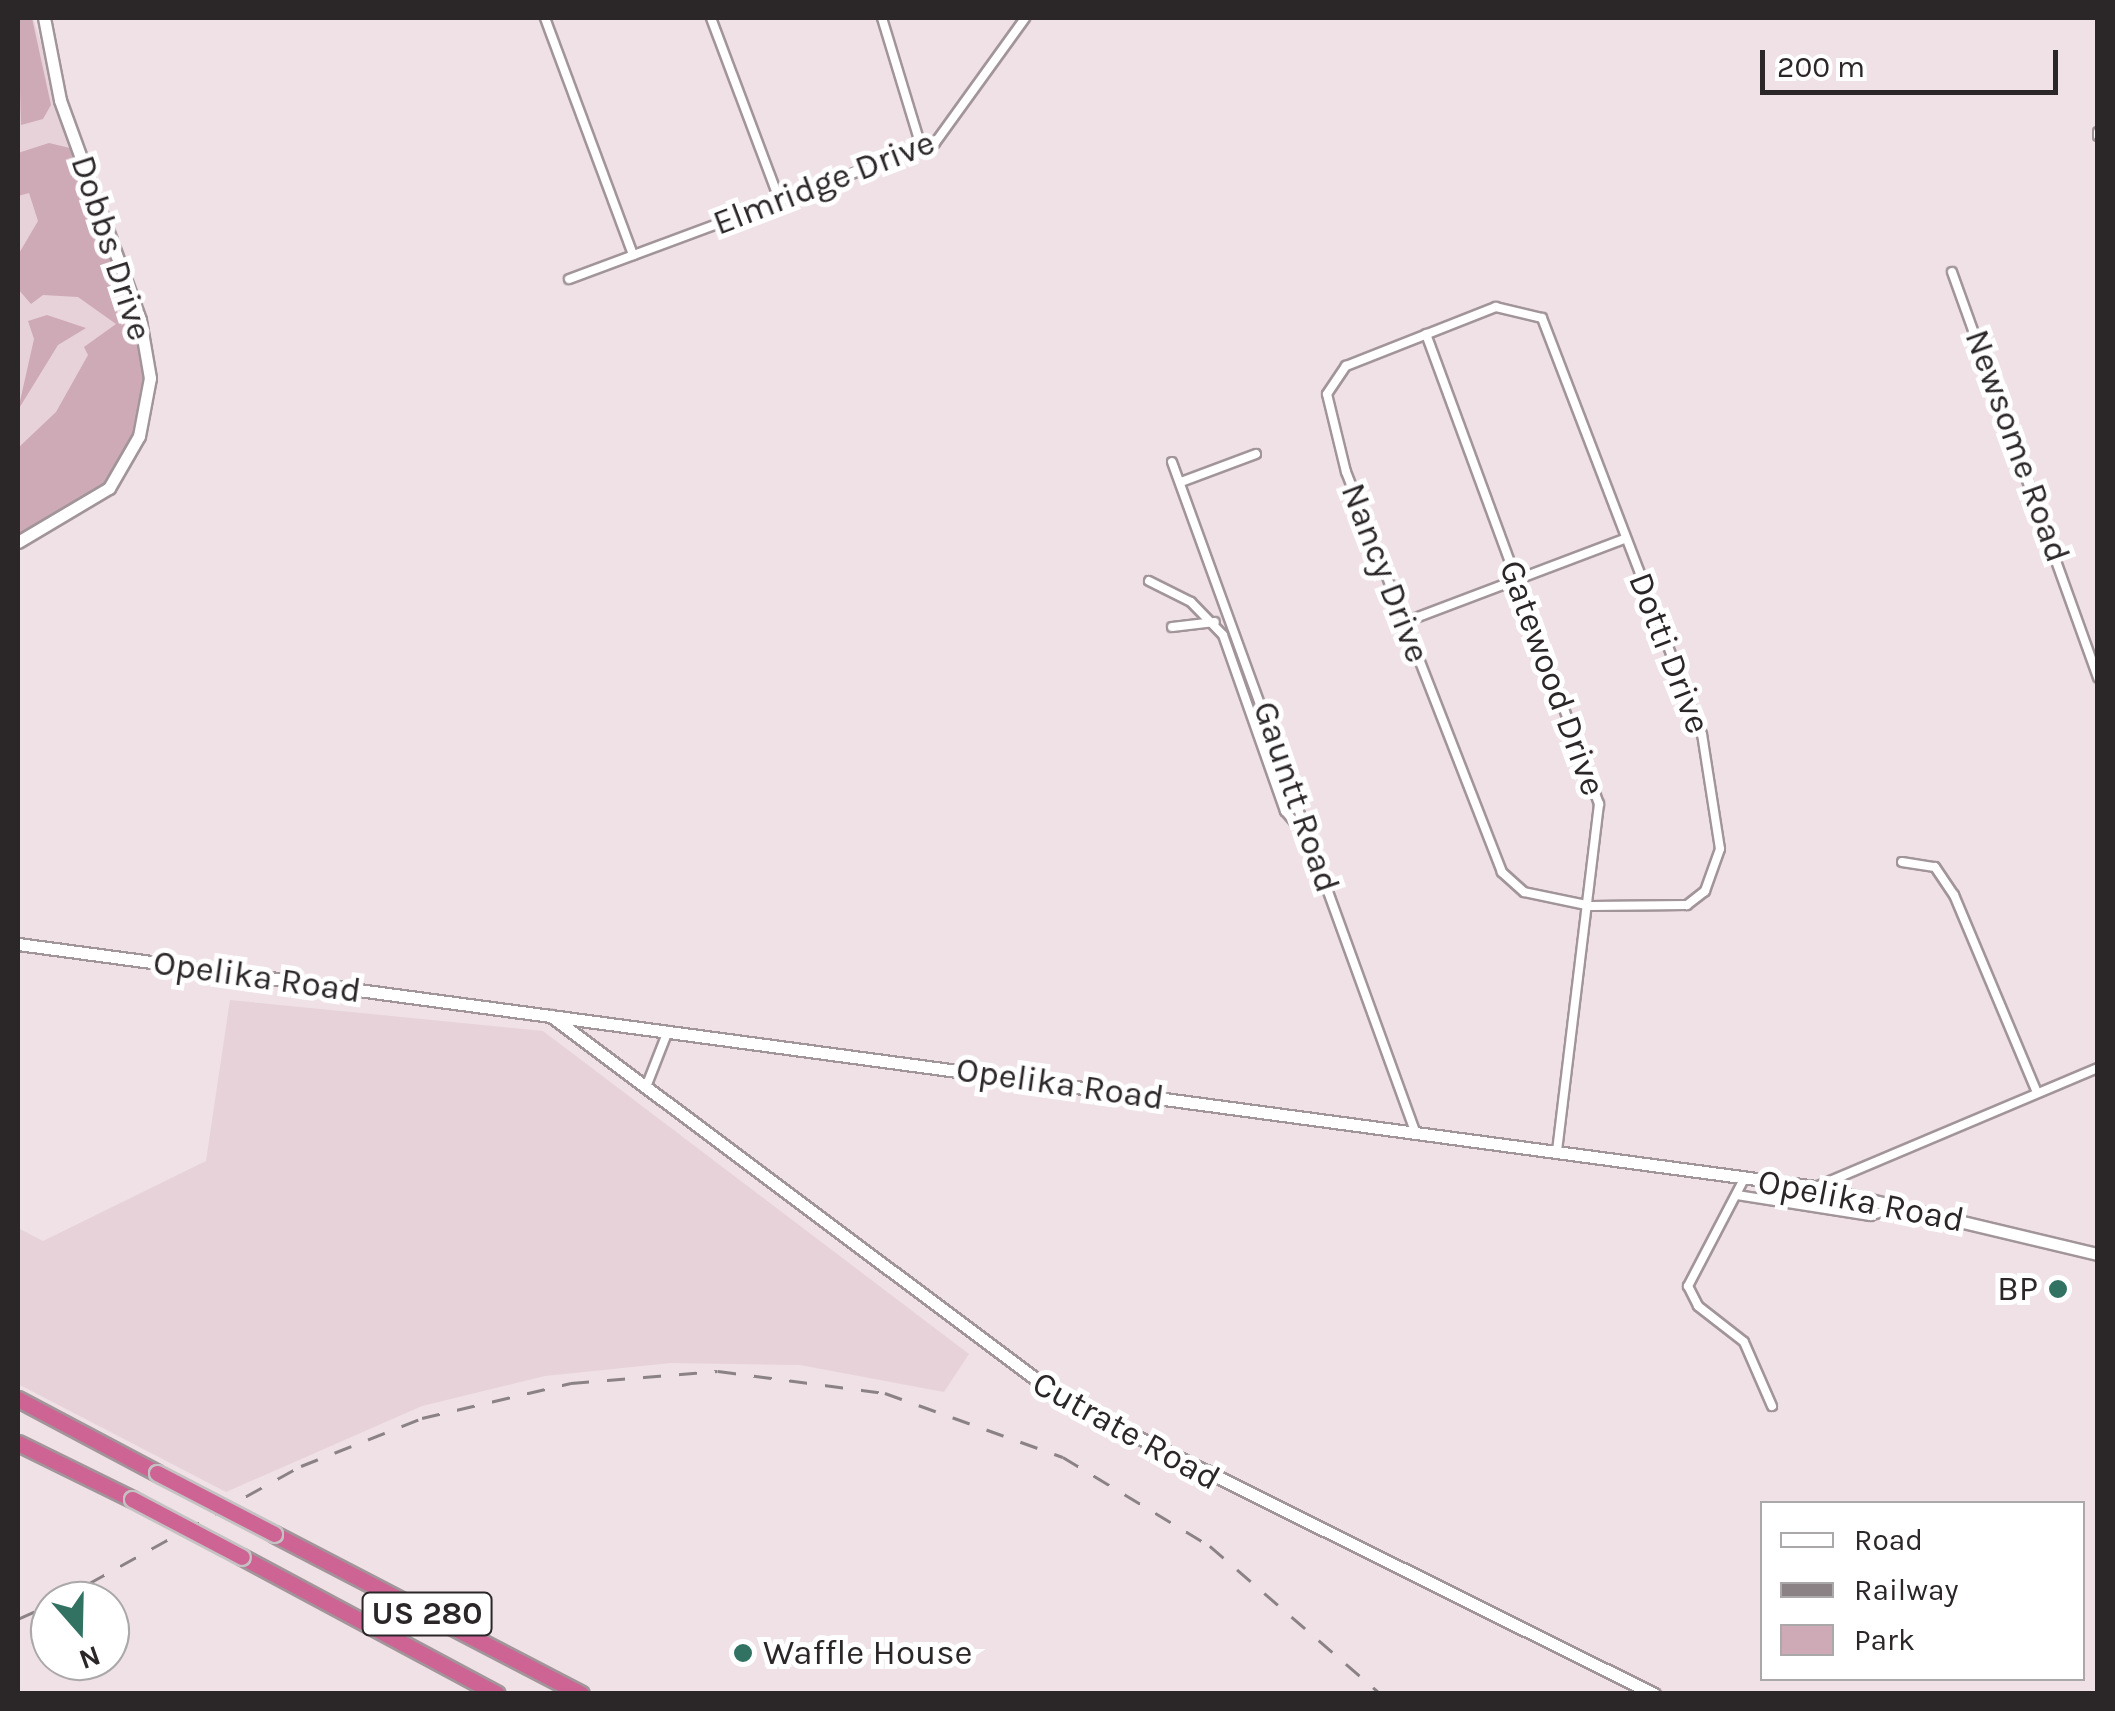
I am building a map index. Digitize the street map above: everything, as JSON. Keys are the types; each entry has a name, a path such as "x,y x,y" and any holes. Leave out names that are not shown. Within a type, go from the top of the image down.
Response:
{"highway":[{"name":"US 280","path":"18,1399 581,1694"},
{"name":"US 280","path":"19,1444 132,1499 498,1694"}],"main road":[{"name":"Dobbs Drive","path":"18,542 109,488 138,436 150,378 140,320 60,100 44,18"},
{"name":"Opelika Road","path":"18,944 1816,1187 2098,1254"},
{"name":"Cutrate Road","path":"551,1016 645,1091 1065,1401 1654,1694"}],"street":[{"path":"545,18 633,256"},
{"path":"711,18 780,202"},
{"path":"882,18 922,150"},
{"name":"Elmridge Drive","path":"569,279 922,150 950,133 1025,18"},
{"name":"Newsome Road","path":"1952,272 2098,677"},
{"name":"Nancy Drive","path":"1532,312 1496,307 1426,334 1346,366 1327,394 1402,622 1502,872 1524,892 1591,906"},
{"name":"Dotti Drive","path":"1532,312 1557,351 1624,538 1702,734 1720,849 1705,891 1687,906 1591,906"},
{"name":"Gatewood Drive","path":"1426,334 1594,780 1591,906 1556,1152"},
{"path":"1181,482 1256,454"},
{"name":"Gauntt Road","path":"1172,462 1298,826 1366,978 1416,1134"},
{"path":"1402,622 1624,538"},
{"path":"1150,580 1215,622 1285,811 1298,826"},
{"path":"1172,627 1215,622"},
{"path":"1902,862 1942,875 2037,1092"},
{"path":"645,1091 668,1032"},
{"path":"1816,1187 2098,1068"},
{"path":"1744,1180 1688,1286 1698,1306 1744,1342 1772,1406"},
{"path":"1737,1196 1870,1216 1902,1205"}],"shaded area":[{"path":"33,18 146,373 107,483 18,539 18,19"},
{"path":"230,1000 543,1031 969,1354 944,1392 800,1365 671,1363 545,1376 422,1406 226,1492 18,1384 18,1228 43,1241 206,1161"}],"green space":[{"path":"32,18 51,105 43,119 21,125 18,19"},
{"path":"49,143 70,148 138,335 144,384 133,436 104,485 18,537 18,448 56,412 88,355 84,347 116,324 78,297 43,295 31,304 18,289 18,255 38,221 29,193 18,196 18,153"},
{"path":"47,315 86,328 58,345 18,410 34,339 28,321"}],"railway":[{"path":"93,1581 301,1466 422,1418 571,1383 718,1371 885,1393 1063,1457 1210,1546 1381,1694"},
{"path":"18,1619 30,1614"}],"place":[{"name":"BP","path":"2058,1289"},
{"name":"Waffle House","path":"743,1653"}]}
